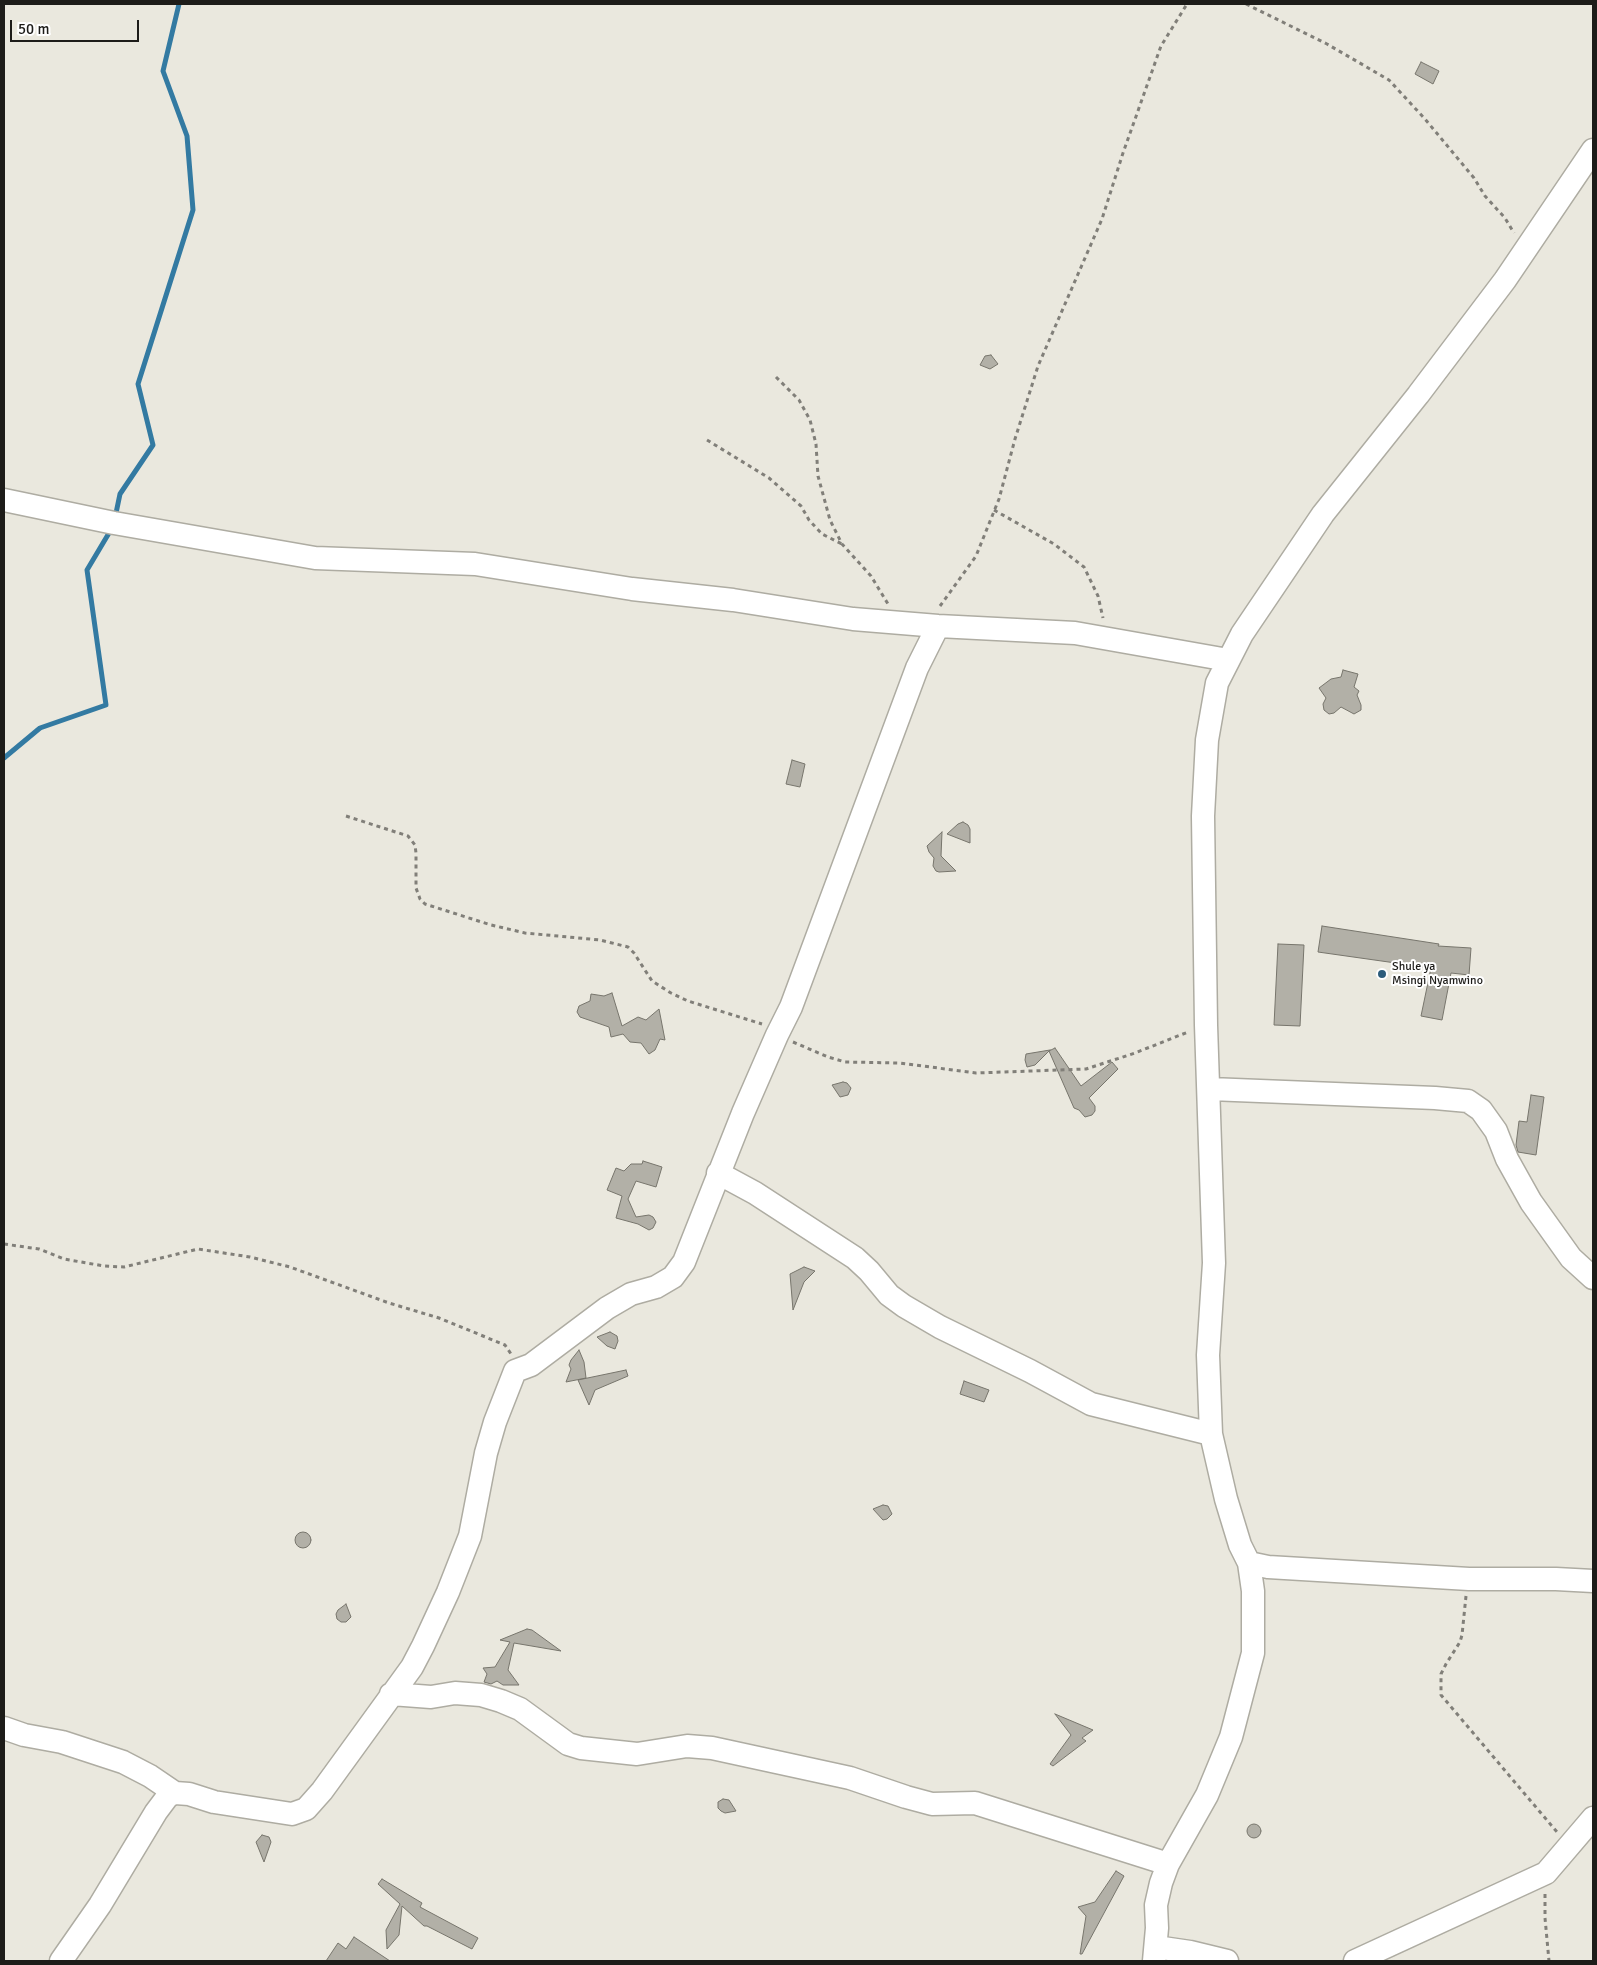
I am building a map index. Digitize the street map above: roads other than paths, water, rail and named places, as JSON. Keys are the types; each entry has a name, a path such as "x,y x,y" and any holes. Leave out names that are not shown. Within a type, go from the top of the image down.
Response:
{"street":[{"path":"1227,1961 1190,1952 1155,1954 1156,1905 1168,1864 1207,1795 1230,1736 1253,1653 1253,1591 1249,1563 1240,1545 1226,1499 1211,1434 1208,1356 1214,1262 1210,1089 1206,1025 1203,816 1207,740 1216,683 1242,634 1324,514 1418,395 1524,250 1593,150"},
{"path":"4,500 114,523 315,558 475,564 632,589 733,600 853,619 932,626 1075,633 1228,660"},
{"path":"61,1961 100,1905 156,1812 168,1796 176,1793 189,1794 214,1802 292,1814 306,1809 322,1791 412,1667 423,1646 448,1592 470,1536 486,1453 495,1422 515,1372 531,1365 607,1308 631,1294 656,1287 673,1277 684,1262 718,1173 778,1032 791,1007 932,626"},
{"path":"1210,1089 1468,1101 1481,1110 1496,1131 1507,1159 1531,1202 1570,1258 1593,1278"},
{"path":"718,1173 754,1193 855,1258 869,1271 889,1295 904,1306 940,1326 1091,1404 1211,1434"},
{"path":"1249,1563 1268,1567 1468,1578 1593,1581"},
{"path":"391,1694 431,1697 455,1693 480,1695 501,1701 528,1714 568,1744 581,1748 636,1754 687,1746 712,1748 850,1778 932,1804 975,1803 1168,1864"},
{"path":"4,1728 24,1735 62,1742 114,1759 150,1776 176,1793"},
{"path":"1355,1961 1546,1873 1593,1818"}],"waterway":[{"path":"115,518 120,494 153,445 138,384 193,210 187,136 163,71 179,4"},
{"path":"4,758 40,728 106,705 87,570 112,528"}],"place":[{"name":"Shule ya Msingi Nyamwino","path":"1382,974"}]}
